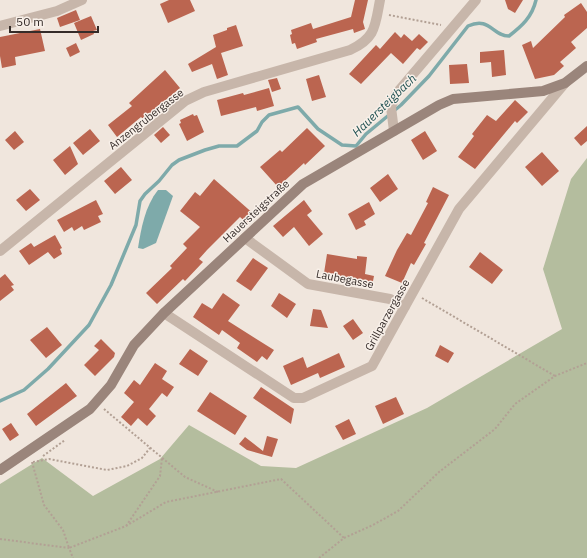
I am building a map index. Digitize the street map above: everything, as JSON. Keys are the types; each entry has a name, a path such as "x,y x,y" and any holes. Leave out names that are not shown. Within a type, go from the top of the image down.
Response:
{"street":[{"path":"0,26 57,11 82,0"},
{"path":"378,12 380,0"},
{"path":"394,128 391,107 396,94 476,0"},
{"name":"Anzengrubergasse","path":"0,251 185,101 204,92 350,50 363,44 374,32 378,12"},
{"name":"Hauersteigstraße","path":"0,470 90,409 111,385 134,345 164,313 303,184 394,128 453,99 543,91 565,84 587,66"},
{"name":"Grillparzergasse","path":"164,313 294,398 303,398 372,366 467,198 565,84"},
{"name":"Laubegasse","path":"246,238 308,284 390,300 405,307"}],"path":[{"path":"378,12 452,28"},
{"path":"413,293 555,376"},
{"path":"319,558 344,538 373,525 398,511 440,472 495,430 515,404 555,376 587,363"},
{"path":"95,403 112,415 185,477 218,492"},
{"path":"26,466 32,462 49,459 107,470 127,466 142,458 150,448"},
{"path":"126,526 160,476 162,458"},
{"path":"32,462 44,505 64,530 72,558"},
{"path":"0,539 69,548 126,526 166,502 281,479 344,538"}],"green space":[{"path":"587,158 587,558 0,558 0,484 42,458 93,496 160,459 189,425 261,466 296,468 427,408 562,329 543,269 571,179"}],"water":[{"path":"158,190 166,190 173,196 156,243 143,249 138,248 147,210"}],"building":[{"path":"169,0 190,0 195,11 168,23 160,4"},
{"path":"355,0 368,0 363,22 365,29 354,33 353,29 316,39 317,42 297,49 295,43 292,44 290,35 292,34 291,30 311,23 313,29 351,17"},
{"path":"505,0 523,0 515,13 508,9"},
{"path":"581,3 587,12 587,28 571,42 576,48 560,62 564,66 554,75 535,79 522,45 531,41 533,48 565,17 564,15"},
{"path":"76,10 80,20 60,27 57,18"},
{"path":"91,16 97,30 93,31 94,34 81,40 74,23"},
{"path":"236,25 243,46 221,53 228,75 217,79 212,64 192,72 188,64 216,47 213,35"},
{"path":"40,29 45,51 15,57 16,65 2,68 0,56 0,37"},
{"path":"395,32 401,38 404,34 412,41 419,34 428,42 420,50 417,48 403,64 391,53 361,84 349,74 376,45 380,49"},
{"path":"76,43 80,52 70,57 66,48"},
{"path":"504,50 506,75 492,77 491,62 480,63 480,52"},
{"path":"467,64 469,83 450,84 449,65"},
{"path":"165,70 180,88 143,119 141,117 117,137 108,125 132,106 129,103"},
{"path":"319,75 326,97 312,101 306,79"},
{"path":"277,78 281,89 272,92 268,80"},
{"path":"269,88 274,106 257,111 256,107 221,116 217,100"},
{"path":"515,100 528,112 517,123 515,121 475,169 458,157 474,136 472,134 487,115 496,121"},
{"path":"193,114 194,116 197,115 204,132 187,141 179,124 181,123 180,120"},
{"path":"587,126 587,141 581,146 574,138"},
{"path":"163,127 170,135 161,143 154,135"},
{"path":"307,128 325,146 278,187 260,167 280,150 282,152"},
{"path":"90,129 100,141 83,155 73,143"},
{"path":"15,131 24,142 14,150 5,140"},
{"path":"425,131 437,151 423,160 411,140"},
{"path":"70,146 78,164 65,175 53,160"},
{"path":"542,152 559,171 542,186 525,167"},
{"path":"121,167 132,180 115,194 104,181"},
{"path":"388,174 398,189 380,202 370,188"},
{"path":"214,179 256,216 248,224 240,217 199,259 203,262 185,281 183,279 157,304 146,293 172,268 170,266 187,248 183,244 200,227 180,211 195,192 200,196"},
{"path":"433,187 449,195 424,243 426,244 414,265 411,263 402,283 385,276 407,233 411,235 428,203 426,202"},
{"path":"30,189 40,200 26,211 16,200"},
{"path":"96,200 103,214 98,216 101,222 84,230 82,226 74,231 72,227 64,232 57,220"},
{"path":"304,200 312,211 307,215 323,234 309,246 294,227 283,237 273,226"},
{"path":"369,202 375,214 364,221 366,225 356,230 348,214"},
{"path":"55,235 62,248 60,249 62,254 54,259 48,252 29,265 19,251 31,243 34,247"},
{"path":"480,252 503,270 492,284 469,267"},
{"path":"327,254 357,259 357,256 367,257 365,274 374,276 372,286 354,283 354,279 324,273"},
{"path":"253,258 268,268 251,291 236,281"},
{"path":"5,274 14,285 11,286 14,290 0,301 0,278"},
{"path":"223,293 240,305 228,321 274,350 267,360 262,356 257,362 237,348 240,343 222,330 219,335 193,317 202,303 212,309"},
{"path":"279,293 296,304 287,318 271,306"},
{"path":"313,309 321,310 328,328 310,326"},
{"path":"353,319 363,333 353,340 343,326"},
{"path":"47,327 62,345 46,358 30,340"},
{"path":"101,339 115,353 114,357 95,376 84,365 99,350 94,346"},
{"path":"440,345 454,353 448,363 435,356"},
{"path":"190,349 208,361 198,376 179,364"},
{"path":"339,353 345,367 320,378 318,373 291,385 283,366 303,357 307,368"},
{"path":"155,363 167,371 162,379 174,387 167,397 162,393 149,409 156,416 147,426 138,418 131,426 121,417 134,402 124,393 134,380 140,385"},
{"path":"66,383 77,396 36,426 27,414"},
{"path":"261,387 294,409 291,424 253,398"},
{"path":"210,392 247,416 235,435 197,411"},
{"path":"396,397 404,414 383,424 375,406"},
{"path":"349,419 356,434 343,440 335,426"},
{"path":"11,423 19,435 10,441 2,429"},
{"path":"267,436 278,439 272,457 247,450 239,444 245,437 263,451"}],"waterway":[{"name":"Hauersteigbach","path":"0,401 24,390 48,369 89,325 111,285 136,225 140,201 172,165 179,160 205,150 219,146 237,146 257,131 262,122 269,115 298,107 318,129 342,145 356,146 366,134 401,105 429,76 468,26 481,23 503,35 509,36 526,21 536,0"}]}
